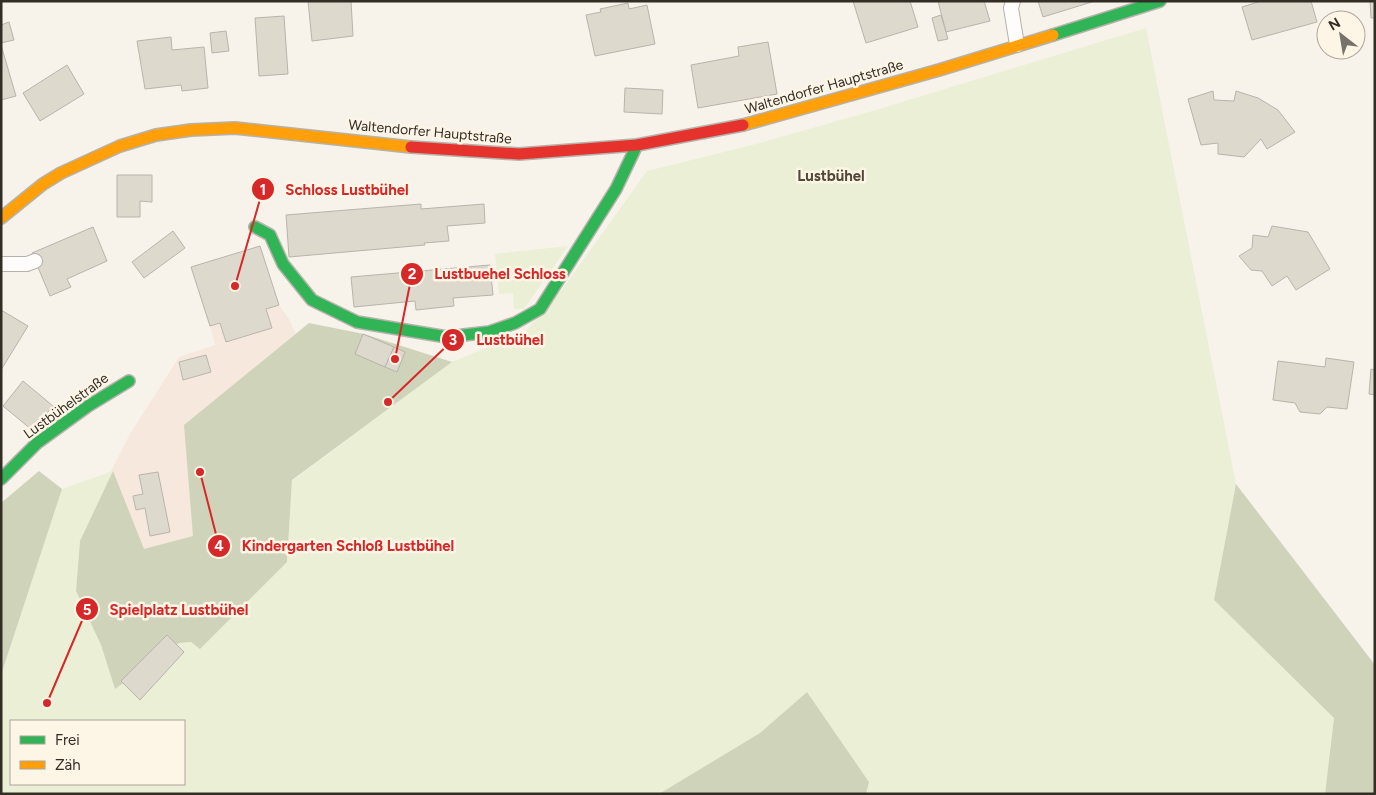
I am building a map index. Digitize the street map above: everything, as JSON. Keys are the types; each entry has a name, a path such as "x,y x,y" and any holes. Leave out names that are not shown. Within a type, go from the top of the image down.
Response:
{"main road":[{"name":"Waltendorfer Hauptstraße","path":"1,218 43,184 97,155 156,135 190,130 235,128 436,150 519,154 637,145 739,126 939,70 1160,1"},
{"path":"255,227 270,235 283,264 312,300 357,322 447,337 489,332 515,323 540,309 616,189 637,145"},
{"name":"Lustbühelstraße","path":"1,479 37,443 88,406 128,381"}],"lane":[{"path":"1013,1 1011,8 1017,45"},
{"path":"1,264 27,264 35,261"}],"shaded area":[{"path":"279,305 289,319 310,364 183,632 92,508 130,434 179,357 215,345 210,326"}],"green space":[{"path":"1146,28 1236,484 1214,600 1334,718 1325,794 866,794 869,782 807,692 760,733 659,794 1,794 1,675 62,489 113,471 80,541 76,591 101,645 115,689 179,643 191,642 287,562 292,481 452,362 525,332 563,288 647,171 756,144 876,110"},
{"path":"568,246 524,309 514,309 513,293 499,294 495,254"},
{"path":"309,323 364,334 452,362 292,480 287,562 200,649 191,642 179,643 115,689 101,645 76,591 80,541 113,471 144,549 193,536 184,425"},
{"path":"39,471 62,489 1,675 1,503"},
{"path":"1236,484 1375,665 1375,794 1325,794 1334,718 1214,600"},
{"path":"807,692 869,782 866,794 659,794 760,733"}],"building":[{"path":"308,1 351,1 353,36 312,41"},
{"path":"853,1 910,1 918,27 866,43"},
{"path":"938,1 984,1 990,21 946,32"},
{"path":"1038,1 1095,1 1043,17"},
{"path":"1261,1 1311,1 1316,22 1252,40 1242,7"},
{"path":"1370,1 1375,1 1375,18 1371,18"},
{"path":"628,3 629,9 647,5 655,44 595,56 586,15 601,12 600,9"},
{"path":"941,15 948,39 938,41 932,18"},
{"path":"284,16 288,74 259,76 255,18"},
{"path":"9,22 14,40 1,43 1,25"},
{"path":"226,31 229,51 212,53 210,33"},
{"path":"171,37 172,50 204,47 208,88 182,91 181,85 145,89 137,41"},
{"path":"768,42 777,94 698,108 691,65 739,56 738,47"},
{"path":"1,45 16,96 1,100"},
{"path":"67,65 84,94 40,121 23,93"},
{"path":"625,88 663,90 662,114 624,112"},
{"path":"1213,91 1214,100 1234,101 1236,91 1258,98 1278,110 1295,132 1267,149 1261,139 1244,157 1218,154 1218,143 1201,145 1188,99"},
{"path":"117,175 152,175 152,202 140,201 140,217 117,217"},
{"path":"421,204 421,209 484,204 485,223 447,226 449,241 424,243 425,245 289,257 286,215"},
{"path":"1272,226 1308,232 1330,269 1296,290 1287,276 1272,286 1262,271 1251,270 1239,256 1252,248 1253,235 1268,237"},
{"path":"93,227 107,261 67,279 71,287 50,296 32,253"},
{"path":"173,231 185,248 144,278 132,262"},
{"path":"260,246 279,305 266,309 272,328 226,342 220,323 210,326 191,267"},
{"path":"490,265 493,295 453,298 454,306 416,310 415,301 354,307 351,277"},
{"path":"1,310 28,326 1,370"},
{"path":"363,334 394,347 385,367 355,354"},
{"path":"394,347 405,352 397,372 385,367"},
{"path":"206,355 211,372 183,380 179,362"},
{"path":"1326,358 1354,362 1347,409 1327,407 1320,414 1300,412 1295,403 1273,400 1278,361 1325,367"},
{"path":"1371,369 1375,370 1375,395 1369,394"},
{"path":"23,381 53,406 32,430 3,406"},
{"path":"158,472 170,532 150,536 145,508 136,510 133,496 143,494 139,475"},
{"path":"167,635 184,652 140,700 121,681"}],"traffic: fast":[{"path":"1053,35 1160,1"},
{"path":"255,227 270,235 283,264 312,300 357,322 447,337 489,332 515,323 540,309 616,189 637,145"},
{"path":"1,479 37,443 88,406 129,381"}],"traffic: slow":[{"path":"743,125 939,70 1053,35"},
{"path":"1,218 43,184 61,173 120,146 156,135 191,130 235,128 411,147"}],"traffic: jam":[{"path":"411,147 519,154 637,145 743,125"}],"place":[{"name":"Schloss Lustbühel","path":"235,286"},
{"name":"Lustbuehel Schloss","path":"395,359"},
{"name":"Lustbühel","path":"388,402"},
{"name":"Kindergarten Schloß Lustbühel","path":"200,472"},
{"name":"Spielplatz Lustbühel","path":"47,703"}],"district":[{"name":"Lustbühel","path":"831,176"}]}
